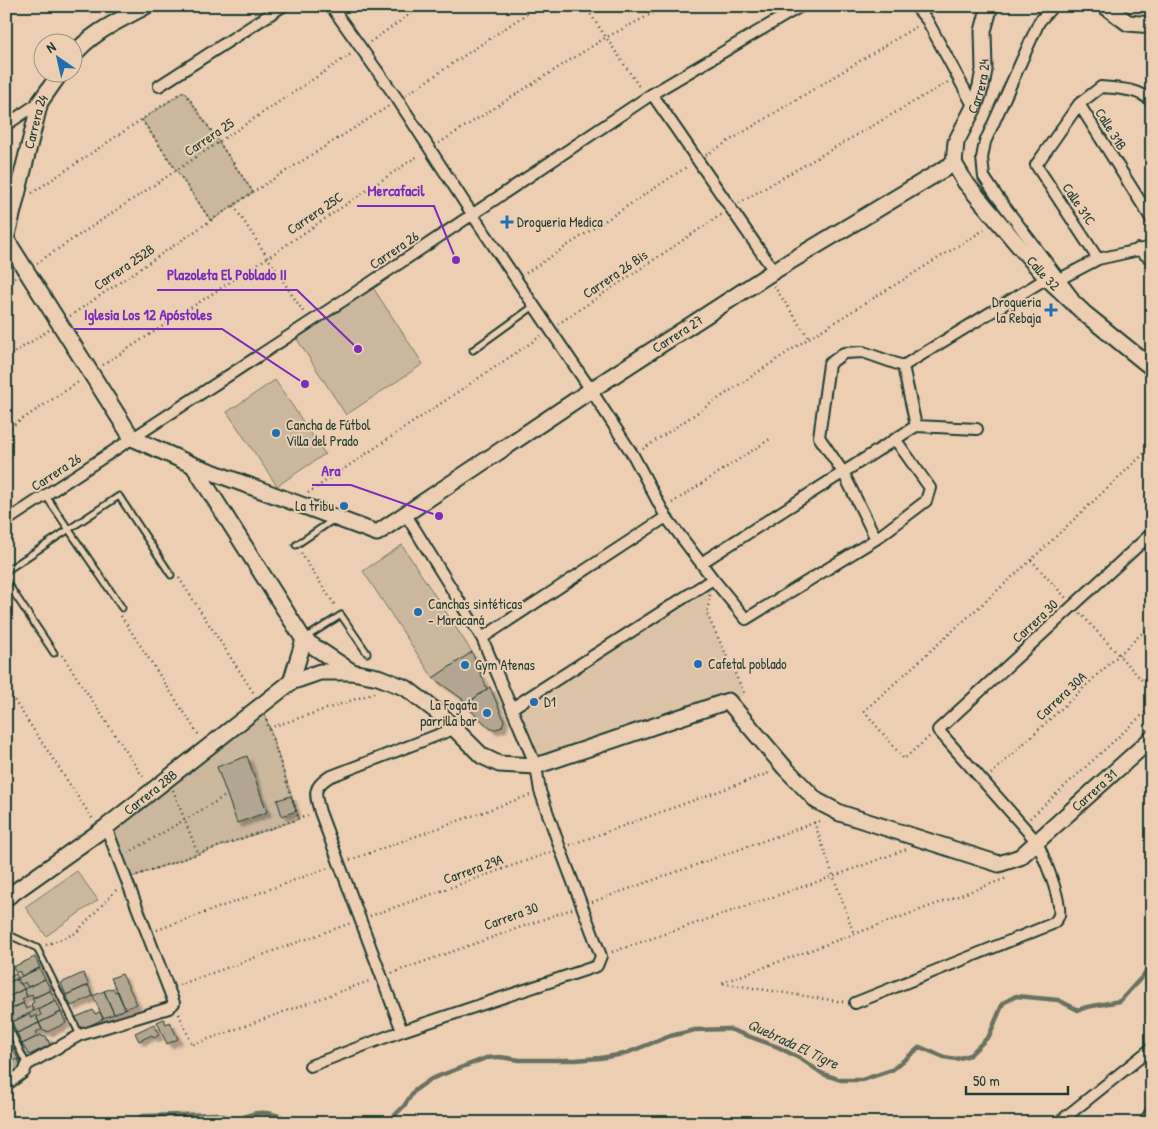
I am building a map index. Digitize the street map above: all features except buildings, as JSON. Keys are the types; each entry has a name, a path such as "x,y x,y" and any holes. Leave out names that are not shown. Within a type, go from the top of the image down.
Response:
{"street":[{"path":"82,46 108,26 146,6"},
{"path":"159,86 283,6"},
{"path":"331,6 362,47 591,390 633,455 664,513 713,579 746,618 876,539 926,501 930,488 895,438"},
{"name":"Carrera 26","path":"6,521 310,322 649,96 801,6"},
{"path":"916,6 927,20 974,107"},
{"name":"Carrera 24","path":"954,163 956,142 974,107 984,70 983,31 991,6"},
{"path":"1053,6 1039,22 986,142 982,158 984,176 1053,280"},
{"path":"1105,6 1128,22 1152,25"},
{"name":"Carrera 24","path":"6,239 40,102 54,82"},
{"path":"1079,104 1101,87 1120,88 1148,97 1152,102"},
{"path":"649,96 697,160 771,273"},
{"path":"6,125 40,102"},
{"name":"Calle 31C","path":"1079,104 1036,165 1098,259"},
{"name":"Calle 31B","path":"1079,104 1152,220"},
{"name":"Calle 32","path":"954,163 965,182 998,222 1084,313 1152,368"},
{"name":"Carrera 27","path":"336,518 377,533 771,273 954,163"},
{"path":"6,239 132,438 193,465 336,518"},
{"path":"876,539 843,472 820,437 829,364 844,353 863,352 903,366 1053,280 1098,259 1152,247"},
{"path":"1138,249 1152,260"},
{"path":"903,366 916,426"},
{"path":"701,563 916,426 977,429"},
{"path":"193,465 304,640 352,672 378,677 406,688 456,728 482,756 499,764 536,766"},
{"path":"482,638 664,513"},
{"path":"310,1066 402,1031 597,966 601,956 540,791 536,766 482,638 406,515"},
{"name":"Carrera 30","path":"938,730 1152,533"},
{"path":"512,708 713,579"},
{"path":"291,682 304,640"},
{"name":"Carrera 28B","path":"6,898 103,829 291,682 320,672 352,672"},
{"name":"Carrera 31","path":"536,766 728,701 785,768 817,801 840,813 999,864 1020,857 1152,738"},
{"path":"402,1031 320,812 315,794 319,784 328,777 456,728"},
{"path":"855,1003 1052,924 1059,918 1060,907 1047,863 1037,842 938,730"},
{"path":"6,1085 24,1072 27,1065 80,1035 169,1008 174,1003 118,859 103,829"},
{"path":"1058,1123 1152,1048"},
{"path":"1147,1123 1152,1115"}],"lane":[{"path":"472,350 534,306"},
{"path":"45,495 119,610"},
{"path":"6,571 119,496 173,574"},
{"path":"296,545 336,518"},
{"path":"6,581 57,652"},
{"path":"304,640 341,615 368,653"},
{"path":"7,934 37,948 80,1035"},
{"path":"6,1022 27,1065"}],"path":[{"name":"Carrera 25","path":"6,283 422,6"},
{"path":"585,6 605,38 649,96"},
{"name":"Carrera 25C","path":"6,430 430,148 605,38 667,6"},
{"path":"516,279 697,160 927,20"},
{"name":"Carrera 26 Bis","path":"294,502 730,208 957,77"},
{"path":"14,206 184,91 219,142"},
{"path":"142,120 211,221"},
{"name":"Carrera 252B","path":"6,358 253,192 219,142"},
{"path":"234,206 310,322"},
{"path":"633,455 809,338 998,222"},
{"path":"771,273 809,338"},
{"path":"664,513 770,439"},
{"path":"938,730 904,759 864,711 1031,560 1152,446"},
{"path":"296,545 341,615"},
{"path":"1031,560 1152,690"},
{"path":"37,948 76,933 126,880 299,819 262,706 173,574"},
{"path":"713,579 707,614 744,695"},
{"path":"119,610 207,748"},
{"name":"Carrera 30A","path":"983,782 1152,624"},
{"path":"57,652 152,790"},
{"path":"269,728 398,685"},
{"path":"6,688 103,829"},
{"path":"1022,826 1152,706"},
{"name":"Carrera 29A","path":"169,989 785,768"},
{"path":"169,778 198,854"},
{"path":"118,859 227,794"},
{"name":"Carrera 30","path":"174,1003 192,1044 840,813"},
{"path":"814,822 854,934"},
{"path":"601,956 834,876 926,841"},
{"path":"855,1003 720,982 1010,877"}],"shaded area":[{"path":"184,91 253,192 211,221 142,120"},
{"path":"370,283 423,364 346,415 293,333"},
{"name":"Cancha de Fútbol Villa del Prado","path":"275,380 325,454 277,486 227,412"},
{"name":"Canchas sintéticas - Maracaná","path":"402,545 472,652 433,678 363,571"},
{"path":"713,579 707,614 745,695 536,766 512,708"},
{"path":"262,705 299,819 126,879 106,827"},
{"path":"77,871 98,900 46,936 25,907"}],"waterway":[{"name":"Quebrada El Tigre","path":"387,1123 404,1106 414,1091 431,1079 486,1058 500,1057 520,1060 600,1058 624,1054 670,1036 695,1030 729,1029 778,1047 801,1059 823,1074 841,1080 862,1080 892,1070 920,1047 944,1057 956,1059 970,1055 989,1036 1003,1003 1016,996 1058,1000 1078,1010 1120,1001 1152,966"},
{"name":"Quebrada El Tigre","path":"128,1123 143,1116 216,1114 238,1120 261,1113 268,1113 298,1123"}],"place":[{"name":"Drogueria Medica","path":"507,222"},
{"name":"Mercafacil","path":"456,260"},
{"name":"Drogueria la Rebaja","path":"1051,310"},
{"name":"Plazoleta El Poblado II","path":"358,349"},
{"name":"Iglesia Los 12 Apóstoles","path":"305,384"},
{"name":"Cancha de Fútbol Villa del Prado","path":"276,433"},
{"name":"La tribu","path":"344,506"},
{"name":"Ara","path":"439,516"},
{"name":"Canchas sintéticas - Maracaná","path":"418,612"},
{"name":"Cafetal poblado","path":"698,664"},
{"name":"Gym Atenas","path":"465,665"},
{"name":"D1","path":"534,702"},
{"name":"La Fogata parrilla bar","path":"487,713"}]}
